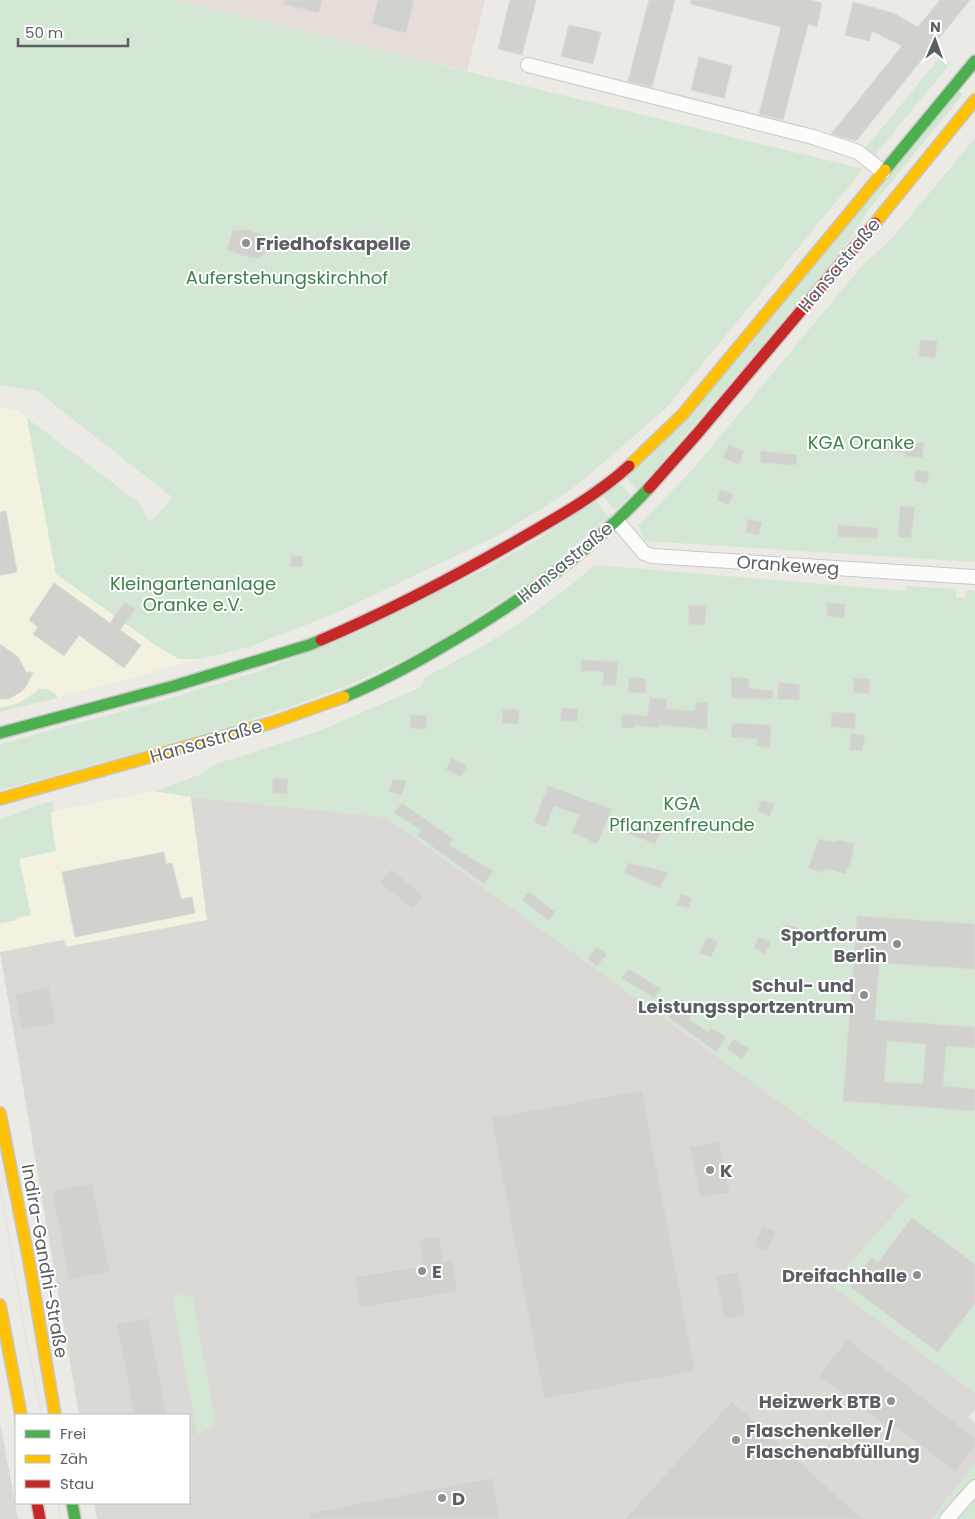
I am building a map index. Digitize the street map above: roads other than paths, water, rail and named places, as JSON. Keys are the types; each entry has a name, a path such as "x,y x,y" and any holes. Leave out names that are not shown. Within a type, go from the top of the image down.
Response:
{"main road":[{"name":"Hansastraße","path":"0,732 174,686 310,645 364,622 460,573 571,509 619,475 648,450 683,414 975,61"},
{"name":"Hansastraße","path":"0,799 299,714 366,688 444,647 504,610 566,564 617,521 674,461 782,334 975,100"},
{"name":"Indira-Gandhi-Straße","path":"0,1113 29,1261 55,1414"},
{"path":"0,1305 21,1414"},
{"path":"37,1504 40,1519"},
{"path":"72,1504 75,1519"}],"street":[{"path":"528,65 812,137 858,152 883,172"},
{"name":"Orankeweg","path":"617,521 644,553 652,556 975,577"},
{"path":"947,1519 975,1487"}],"tram line":[{"path":"0,1183 26,1338 42,1414"},
{"path":"58,1504 61,1519"}],"place":[{"name":"Friedhofskapelle","path":"246,243"},
{"name":"Sportforum Berlin","path":"897,944"},
{"name":"Schul- und Leistungssportzentrum","path":"864,995"},
{"name":"K","path":"710,1170"},
{"name":"E","path":"422,1271"},
{"name":"Dreifachhalle","path":"917,1275"},
{"name":"Heizwerk BTB","path":"891,1401"},
{"name":"Flaschenkeller / Flaschenabfüllung","path":"736,1440"},
{"name":"D","path":"442,1498"}],"park label":[{"name":"Auferstehungskirchhof","path":"287,277"},
{"name":"KGA Oranke","path":"861,442"},
{"name":"Kleingartenanlage Oranke e.V.","path":"193,593"},
{"name":"KGA Pflanzenfreunde","path":"682,813"}]}
